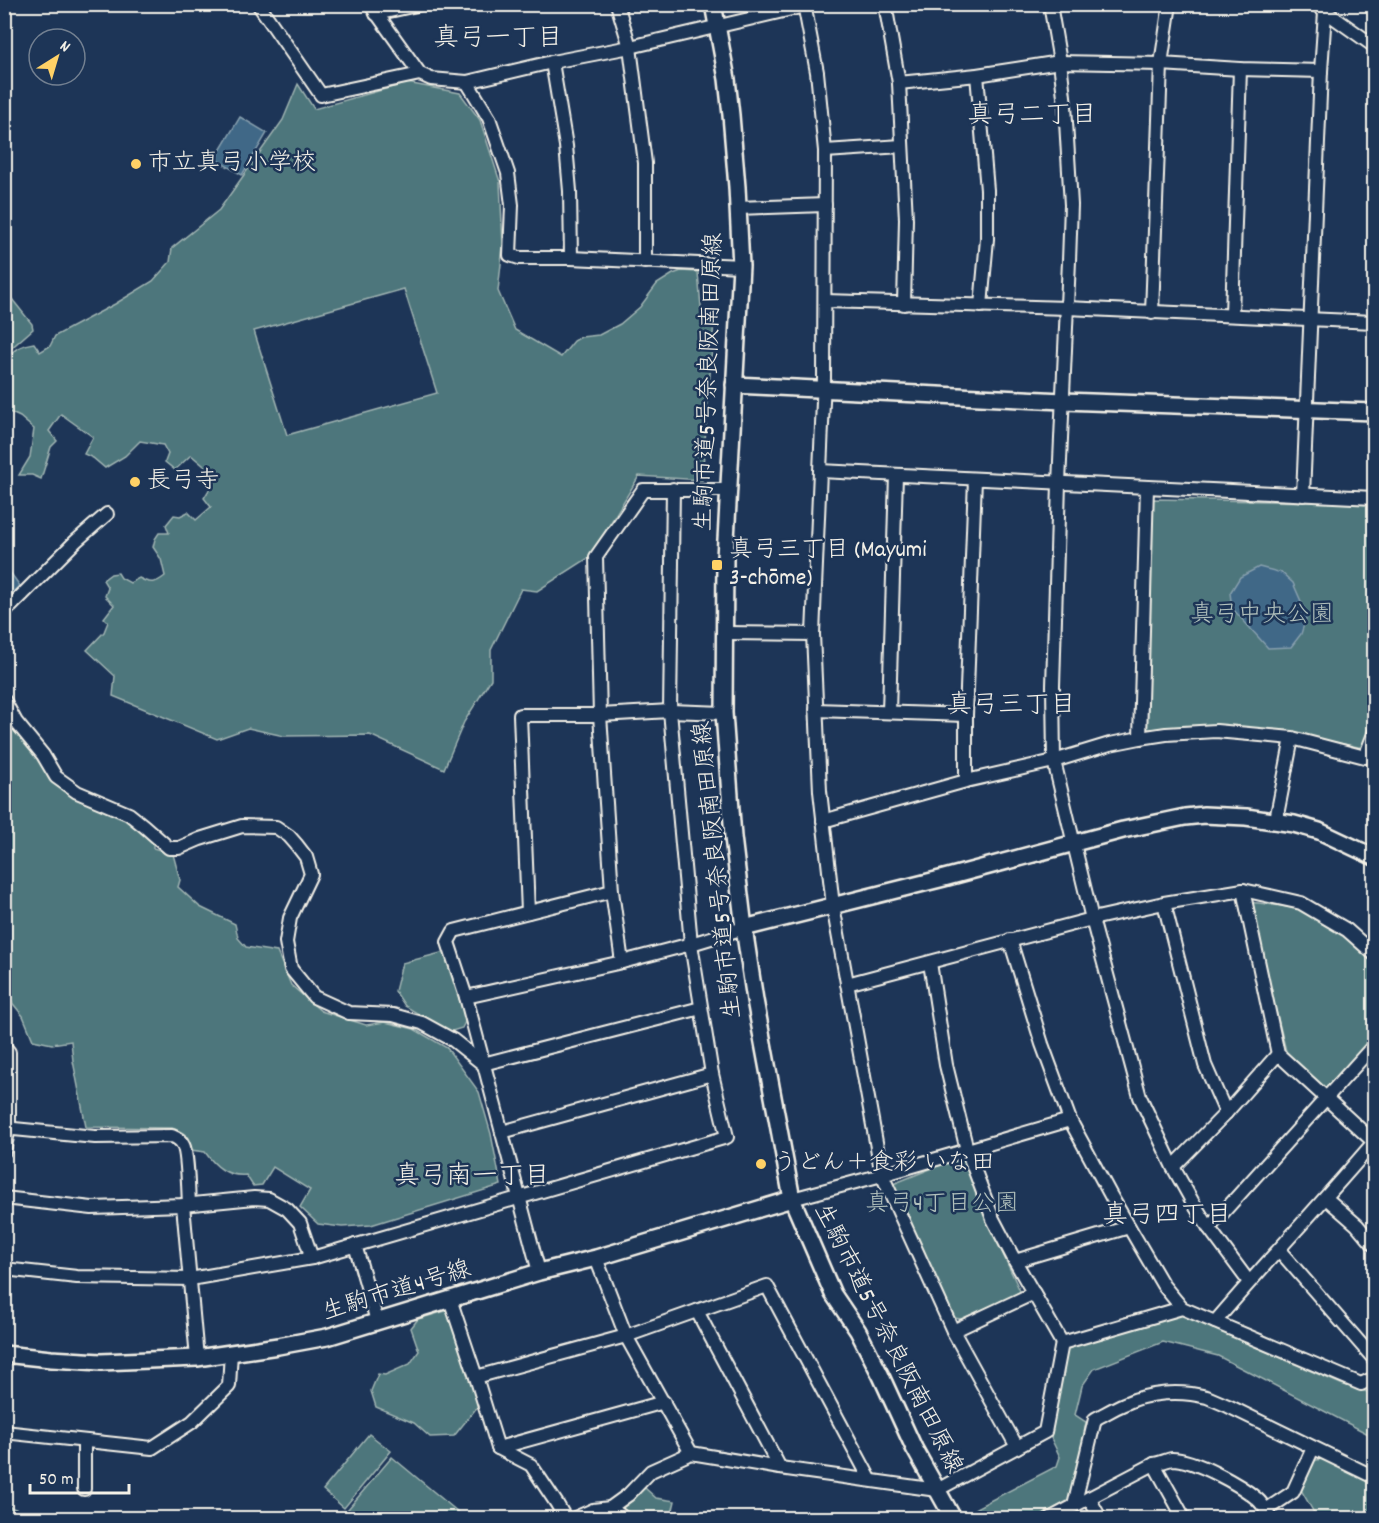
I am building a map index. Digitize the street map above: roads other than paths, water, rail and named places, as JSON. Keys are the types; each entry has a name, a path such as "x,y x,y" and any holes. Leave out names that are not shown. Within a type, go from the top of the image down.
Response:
{"street":[{"path":"258,4 321,95 420,74"},
{"path":"422,4 373,10 420,74 431,79 467,82 552,62 630,48 807,5 825,151 823,389 813,634 820,791 833,906 882,1175 953,1330 1017,1448"},
{"path":"617,4 630,48 645,163 645,262"},
{"name":"生駒市道5号奈良阪南田原線","path":"712,4 727,79 741,266 725,558 724,712 729,795 744,928 755,1000 792,1199 833,1294 858,1331 914,1448 951,1515"},
{"path":"885,4 899,82 906,219 904,304"},
{"path":"1050,4 1065,105 1071,205 1059,483 1053,686 1054,761 1092,920 1140,1097 1173,1167 1209,1228 1249,1282"},
{"path":"1152,313 1161,64 1170,4"},
{"path":"1320,8 1374,46"},
{"path":"1303,495 1321,72 1320,8"},
{"path":"552,62 566,146 570,191 571,258"},
{"path":"899,82 977,75 1060,62 1161,64 1321,72"},
{"path":"1232,315 1239,69"},
{"path":"977,75 987,190 987,239 981,306"},
{"path":"467,82 489,118 508,173 512,205 510,255 519,258 571,258 741,266"},
{"path":"825,151 902,146"},
{"path":"738,208 825,205"},
{"path":"825,301 1066,308 1374,322"},
{"path":"734,385 1063,401 1374,412"},
{"path":"820,471 1374,498"},
{"path":"889,712 896,475"},
{"path":"966,781 966,715 975,479"},
{"path":"1140,738 1147,487"},
{"path":"4,1269 77,1277 190,1279 312,1258 727,1137 712,1074 691,944 670,711 673,489"},
{"path":"622,962 612,891 600,715 596,557 643,490 729,490"},
{"path":"4,602 11,606 76,541 107,514"},
{"path":"724,633 813,634"},
{"path":"4,700 16,722 43,755 56,777 77,792 129,814 169,848 179,849 200,839 242,826 276,827 289,836 306,857 311,874 290,918 286,942 291,969 314,997 349,1013 393,1015 422,1023 453,1040 483,1064"},
{"path":"816,710 966,715"},
{"path":"528,912 520,715 724,712"},
{"path":"823,821 966,781 1140,738 1216,731 1292,738 1365,757 1371,751 1374,734"},
{"path":"1276,820 1292,738"},
{"path":"466,997 622,962 1123,830 1185,817 1204,815 1276,820 1319,831 1374,857"},
{"path":"848,984 1092,920 1164,903 1243,890 1301,903 1347,930 1374,954"},
{"path":"1215,1322 1374,1142 1278,1054 1243,890"},
{"path":"539,1272 466,997 448,942 454,932 612,891"},
{"path":"1164,903 1205,1065 1226,1113"},
{"path":"1010,940 1042,1044 1070,1120 1163,1285 1182,1308 1361,1384 1374,1378"},
{"path":"575,1518 593,1510 610,1508 628,1495 651,1471 691,1453 937,1490 1045,1432 1062,1343 993,1219 967,1150 946,1065 930,963"},
{"path":"483,1064 701,1008"},
{"path":"1209,1228 1374,1045"},
{"path":"4,1151 7,1128 6,1050"},
{"path":"1173,1167 1226,1113 1278,1054"},
{"path":"502,1132 712,1074"},
{"path":"792,1199 1070,1120"},
{"path":"7,1128 95,1137 172,1136 178,1138 184,1145 190,1279 197,1358"},
{"path":"4,1198 92,1208 269,1199 287,1209 300,1223 312,1258"},
{"path":"1326,1198 1357,1225 1374,1245"},
{"name":"生駒市道4号線","path":"4,1354 101,1362 197,1358 278,1347 327,1337 539,1272 596,1258 792,1199"},
{"path":"1015,1261 1129,1227"},
{"path":"355,1245 377,1321"},
{"path":"1279,1250 1374,1359"},
{"path":"596,1258 626,1336 691,1453"},
{"path":"476,1377 626,1336 767,1286 870,1479"},
{"path":"953,1330 1034,1293"},
{"path":"450,1299 498,1448 531,1465 565,1518"},
{"path":"1062,1343 1182,1308"},
{"path":"697,1311 780,1468"},
{"path":"4,1432 152,1448 192,1422 229,1386 231,1352"},
{"path":"1074,1506 1095,1419 1125,1403 1153,1395 1172,1393 1191,1394 1228,1406 1374,1477"},
{"path":"498,1448 664,1402"},
{"path":"84,1441 84,1489"},
{"path":"1051,1518 1154,1464 1172,1459 1191,1463 1227,1479 1259,1500 1269,1514 1293,1492 1313,1448"},
{"path":"1154,1464 1184,1518"},
{"path":"1089,1498 1100,1518"},
{"path":"610,1508 624,1518"}],"water":[{"path":"240,117 267,133 242,175 215,159"},
{"path":"4,564 20,586 8,598 5,595"},
{"path":"1259,567 1282,573 1293,583 1307,615 1301,634 1291,647 1268,648 1232,608 1230,593 1240,577"}],"place":[{"name":"市立真弓小学校","path":"136,164"},
{"name":"長弓寺","path":"135,482"},
{"name":"真弓三丁目 (Mayumi 3-chōme)","path":"717,565"},
{"name":"うどん＋食彩 いな田","path":"761,1164"}],"district":[{"name":"真弓一丁目","path":"498,39"},
{"name":"真弓二丁目","path":"1032,116"},
{"name":"真弓三丁目","path":"1011,706"},
{"name":"真弓南一丁目","path":"472,1177"},
{"name":"真弓四丁目","path":"1167,1216"}],"park label":[{"name":"真弓中央公園","path":"1262,616"},
{"name":"真弓4丁目公園","path":"942,1205"}]}
